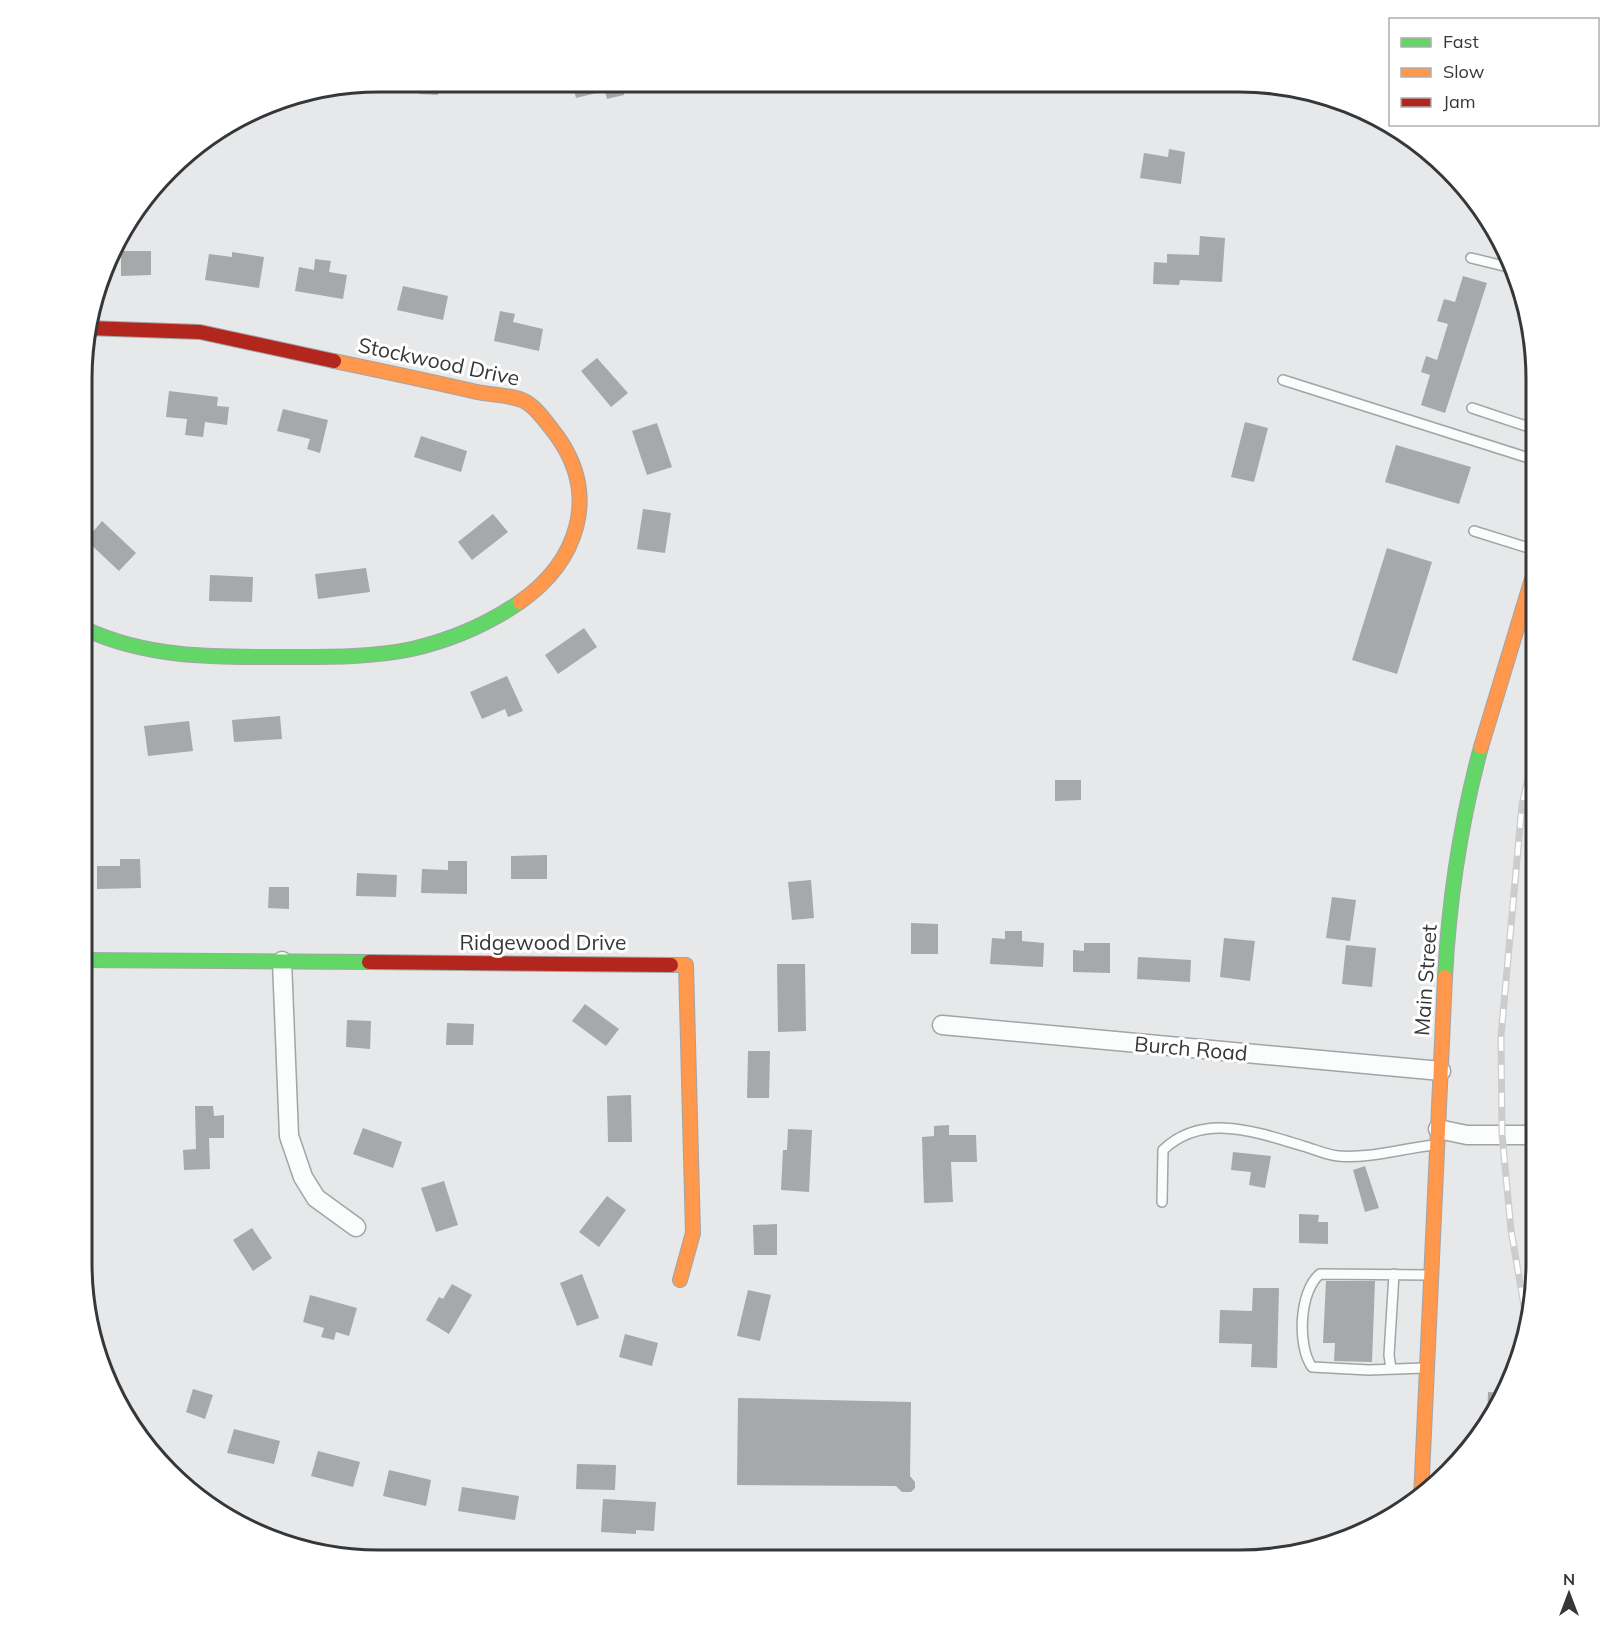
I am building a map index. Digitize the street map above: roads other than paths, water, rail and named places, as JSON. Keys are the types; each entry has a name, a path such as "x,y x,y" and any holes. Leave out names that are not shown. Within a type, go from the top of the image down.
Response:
{"street":[{"name":"Stockwood Drive","path":"92,633 131,646 183,656 383,655 437,645 461,636 526,601 556,572 578,528 581,496 575,463 555,430 526,402 200,332 96,328"},
{"name":"Main Street","path":"1422,1484 1447,941 1462,837 1476,765 1496,690 1526,597"},
{"name":"Ridgewood Drive","path":"92,960 617,963 686,966 693,1233 680,1280"},
{"path":"282,961 289,1136 303,1177 316,1198 356,1227"},
{"name":"Burch Road","path":"942,1025 1441,1071"},
{"path":"1437,1137 1467,1134 1526,1135"}],"lane":[{"path":"1471,258 1503,266"},
{"path":"1283,380 1526,457"},
{"path":"1472,408 1526,426"},
{"path":"1474,531 1526,547"},
{"path":"1162,1202 1163,1150 1174,1140 1193,1131 1215,1127 1235,1128 1335,1156 1359,1157 1437,1137"},
{"path":"1426,1368 1312,1367 1302,1349 1304,1298 1314,1278 1320,1274 1431,1275"},
{"path":"1391,1369 1389,1355 1394,1274"}],"railway":[{"path":"1523,1300 1511,1230 1502,1134 1501,1036 1522,805 1526,787"}]}
